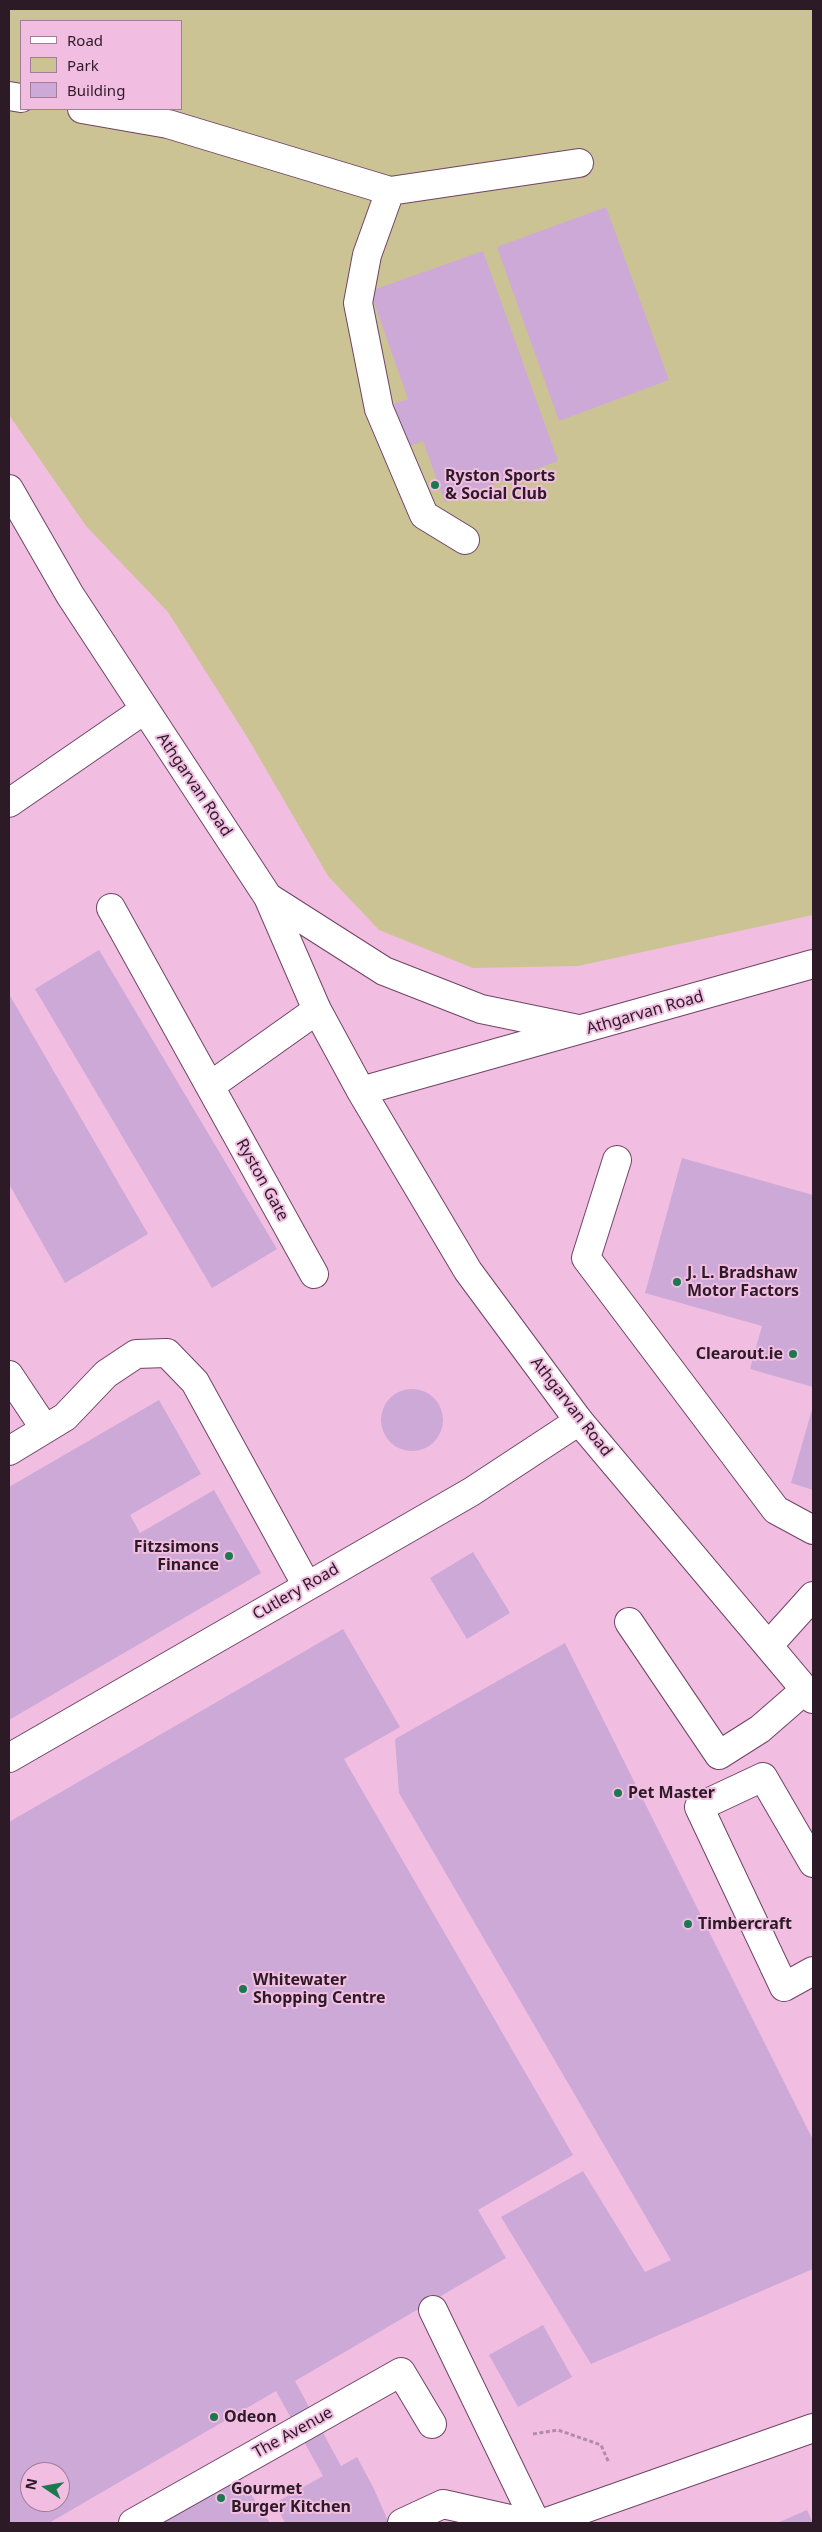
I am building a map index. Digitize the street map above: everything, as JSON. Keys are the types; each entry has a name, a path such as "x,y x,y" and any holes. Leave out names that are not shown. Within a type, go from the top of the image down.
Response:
{"main road":[{"path":"88,110 168,124 390,190 580,163"},
{"path":"390,190 367,255 358,303 379,409 424,514 466,540"},
{"name":"Athgarvan Road","path":"9,489 70,595 268,897 317,1010 361,1091 468,1271 579,1421 809,1694"},
{"path":"9,803 144,710"},
{"path":"268,897 384,970 481,1010 584,1030"},
{"name":"Ryston Gate","path":"111,908 314,1274"},
{"name":"Athgarvan Road","path":"361,1091 584,1030 813,964"},
{"path":"210,1086 317,1010"},
{"path":"617,1160 586,1258 776,1510 813,1530"},
{"path":"9,1451 65,1417 106,1374 136,1354 167,1353 195,1382 307,1586"},
{"path":"9,1375 45,1429"},
{"name":"Cutlery Road","path":"9,1758 471,1492 579,1421"},
{"path":"769,1645 813,1596"},
{"path":"630,1622 719,1755 809,1694"},
{"path":"739,1743 762,1777 813,1863"},
{"path":"762,1777 699,1807 784,1987 813,1970"},
{"path":"433,2310 536,2523"},
{"name":"The Avenue","path":"133,2523 401,2372 432,2424"},
{"path":"544,2523 813,2428"},
{"path":"402,2523 443,2504 527,2523"}],"path":[{"path":"495,2439 558,2430 601,2444 621,2495"}],"green space":[{"name":"Ryston Sports & Social Club","path":"9,9 813,9 813,915 578,966 473,968 379,930 328,876 249,740 168,612 86,526 9,415"}],"building":[{"path":"606,207 669,380 559,421 497,247"},
{"path":"483,251 558,461 445,502 423,441 407,447 393,404 408,399 370,291"},
{"path":"99,950 277,1249 212,1288 35,989"},
{"path":"9,994 148,1234 65,1283 9,1184"},
{"path":"682,1158 813,1195 813,1387 750,1369 762,1326 645,1293"},
{"path":"412,1389 424,1392 434,1398 440,1408 443,1420 440,1432 434,1442 424,1448 412,1451 400,1448 390,1442 384,1432 381,1420 384,1408 390,1398 400,1392"},
{"path":"159,1400 201,1474 130,1515 140,1533 214,1490 261,1573 9,1720 9,1487"},
{"path":"813,1406 813,1490 791,1483"},
{"path":"473,1552 510,1613 467,1639 430,1578"},
{"name":"Whitewater Shopping Centre","path":"343,1629 400,1727 344,1759 573,2155 478,2210 506,2258 295,2381 341,2466 357,2457 389,2523 285,2523 275,2503 323,2476 276,2391 70,2511 70,2462 20,2462 20,2512 68,2512 49,2523 9,2523 9,1822"},
{"path":"565,1643 813,2140 813,2269 591,2364 501,2217 583,2171 645,2272 671,2260 399,1793 395,1739"},
{"path":"543,2325 572,2377 518,2407 489,2355"},
{"name":"Gourmet Burger Kitchen","path":"236,2472 270,2523 143,2523"},
{"path":"807,2510 813,2523 777,2523"}],"place":[{"name":"Ryston Sports & Social Club","path":"435,485"},
{"name":"J. L. Bradshaw Motor Factors","path":"677,1282"},
{"name":"Clearout.ie","path":"793,1354"},
{"name":"Fitzsimons Finance","path":"229,1556"},
{"name":"Pet Master","path":"618,1793"},
{"name":"Timbercraft","path":"688,1924"},
{"name":"Whitewater Shopping Centre","path":"243,1989"},
{"name":"Odeon","path":"214,2417"},
{"name":"Gourmet Burger Kitchen","path":"221,2498"}]}
